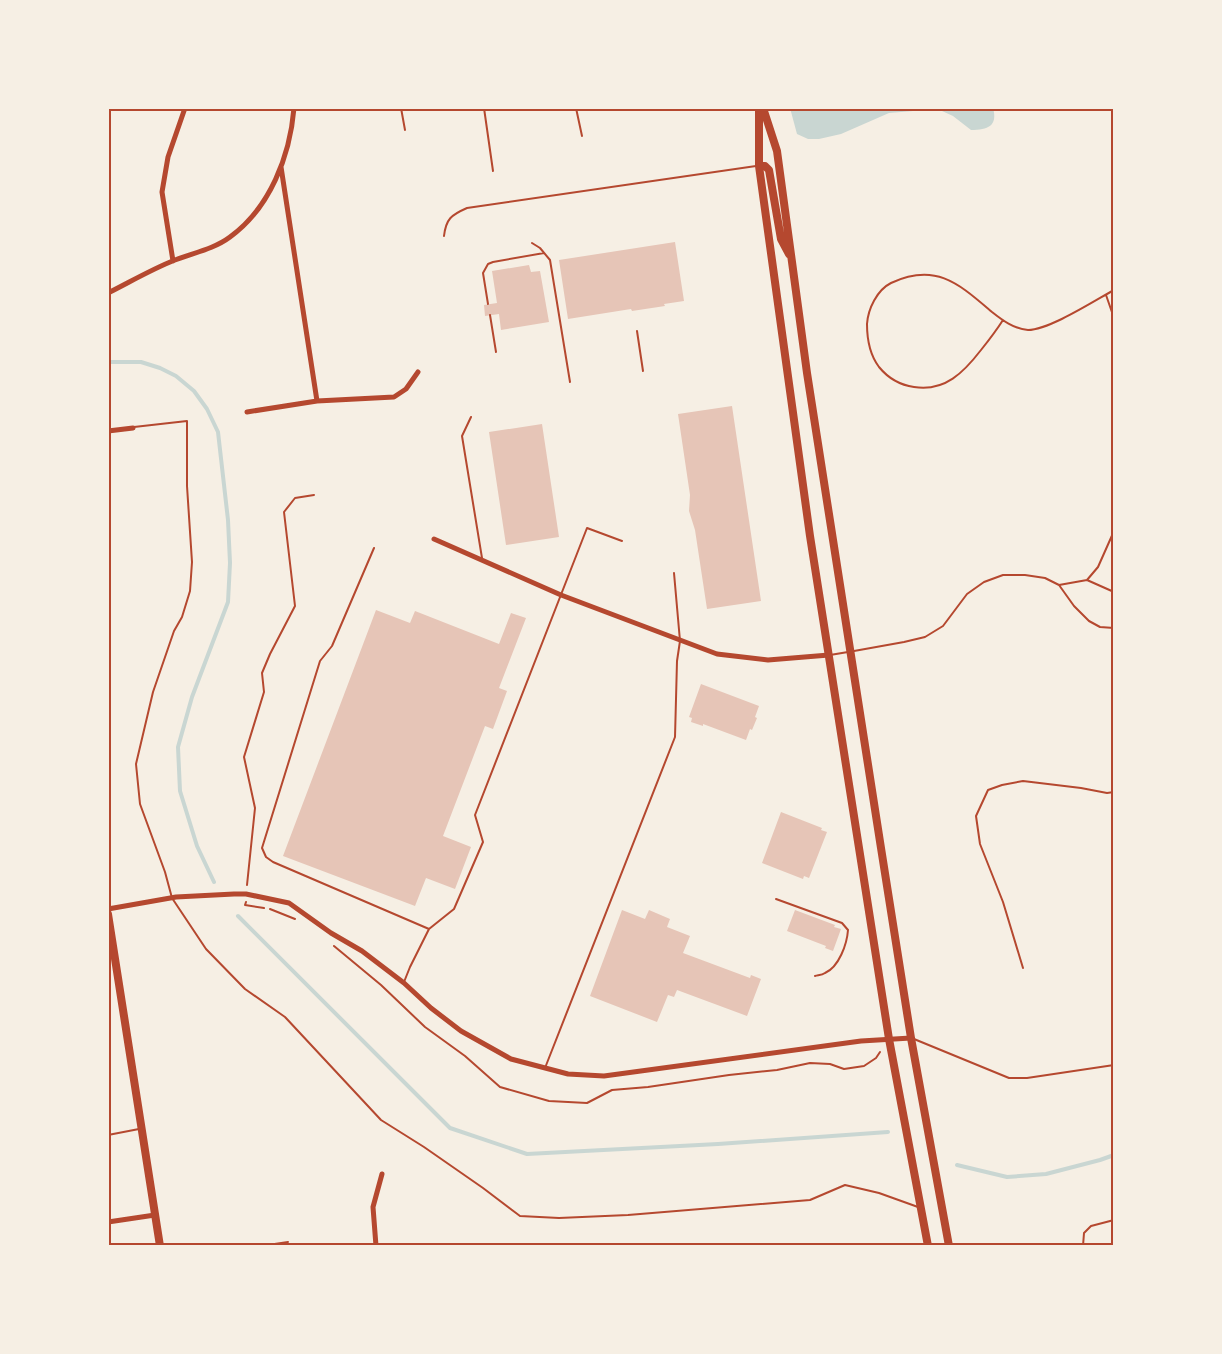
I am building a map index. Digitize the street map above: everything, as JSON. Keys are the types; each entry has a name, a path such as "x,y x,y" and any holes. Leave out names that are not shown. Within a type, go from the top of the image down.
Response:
{"main road":[{"path":"761,108 759,166 810,536 889,1039 928,1246"},
{"path":"761,108 777,151 807,373 911,1038 949,1246"},
{"path":"759,166 765,166 769,170 781,239 791,257"},
{"path":"108,914 111,959 160,1246"}],"street":[{"path":"173,261 162,192 168,157 184,108"},
{"path":"108,292 173,261 219,244 255,213 267,198 281,165 292,130 294,108"},
{"path":"281,165 317,401"},
{"path":"247,412 317,401 394,397 406,389 418,372"},
{"path":"108,431 133,428"},
{"path":"434,539 561,595 717,654 768,660 829,655"},
{"path":"108,909 172,897 246,894 289,903 331,933 362,951 461,1031 511,1059 568,1074 604,1076 861,1041 911,1038"},
{"path":"376,1246 373,1207 382,1174"},
{"path":"108,1222 155,1215"}],"lane":[{"path":"401,108 405,130"},
{"path":"484,108 492,171"},
{"path":"576,108 582,136"},
{"path":"444,237 446,224 453,214 467,208 759,166"},
{"path":"532,243 540,248 550,260 570,382"},
{"path":"488,304 483,273 488,264 544,253"},
{"path":"1003,320 960,374 934,387 920,388 896,382 879,367 869,346 868,319 876,299 885,286 910,276 922,274 944,278 960,286 1003,320 1017,327 1031,330 1055,322 1114,290"},
{"path":"1106,295 1114,318"},
{"path":"490,315 496,352"},
{"path":"637,331 643,371"},
{"path":"471,417 462,436 482,559"},
{"path":"133,428 187,421 187,486 192,562 190,591 153,692 136,764 140,804 172,897 206,949 245,989 285,1017 381,1120 449,1164 520,1216 559,1218 628,1215 810,1200 845,1185 879,1193 920,1208"},
{"path":"404,983 429,929 453,909 483,842 475,815 587,528 622,541"},
{"path":"1087,580 1098,567 1114,531"},
{"path":"374,548 332,646 320,661 262,848 266,857 273,862 429,929"},
{"path":"545,1068 675,736 677,661 680,641 674,573"},
{"path":"829,655 925,637 943,626 967,594 984,582 1003,575 1025,574 1045,578 1059,585 1074,606 1089,621 1100,627 1114,628"},
{"path":"1059,585 1087,580 1114,592"},
{"path":"1023,968 1003,902 980,844 976,816 988,790 1023,781 1107,793 1114,792"},
{"path":"776,898 842,923 848,930 847,939 835,964 827,973 815,976"},
{"path":"911,1038 1009,1078 1028,1078 1114,1065"},
{"path":"108,1135 141,1129"},
{"path":"1083,1246 1084,1233 1091,1226 1114,1220"},
{"path":"261,1246 288,1242"}],"shaded area":[{"path":"790,108 993,108 994,119 987,128 971,130 953,116 942,111 889,113 841,134 808,139 797,134"}],"building":[{"path":"675,242 684,301 664,304 665,306 568,319 559,260"},
{"path":"529,265 531,272 540,271 549,322 501,330 499,314 485,316 484,305 497,303 492,271"},
{"path":"732,406 761,601 707,609 695,530 689,511 690,495 678,414"},
{"path":"542,424 559,537 506,545 489,432"},
{"path":"376,610 410,623 415,611 499,644 511,613 526,618 499,688 507,691 493,729 485,726 443,836 471,847 455,889 426,878 415,906 283,856"},
{"path":"701,684 759,706 755,717 757,718 746,740 703,724 703,726 691,722 692,718 689,717"},
{"path":"781,812 827,832 809,878 804,876 803,879 762,863"},
{"path":"622,910 645,919 649,910 670,919 667,927 690,936 683,953 750,978 751,975 761,979 747,1016 677,990 674,997 668,995 657,1022 590,996"},
{"path":"795,910 841,929 833,951 787,931"}],"waterway":[{"path":"108,362 141,362 176,376 194,391 207,409 218,432 228,520 230,563 228,602 192,697 178,747 180,791 197,846 214,882"},
{"path":"238,916 450,1128 527,1154 888,1132"},
{"path":"957,1165 1007,1177 1046,1174 1114,1155"}]}
